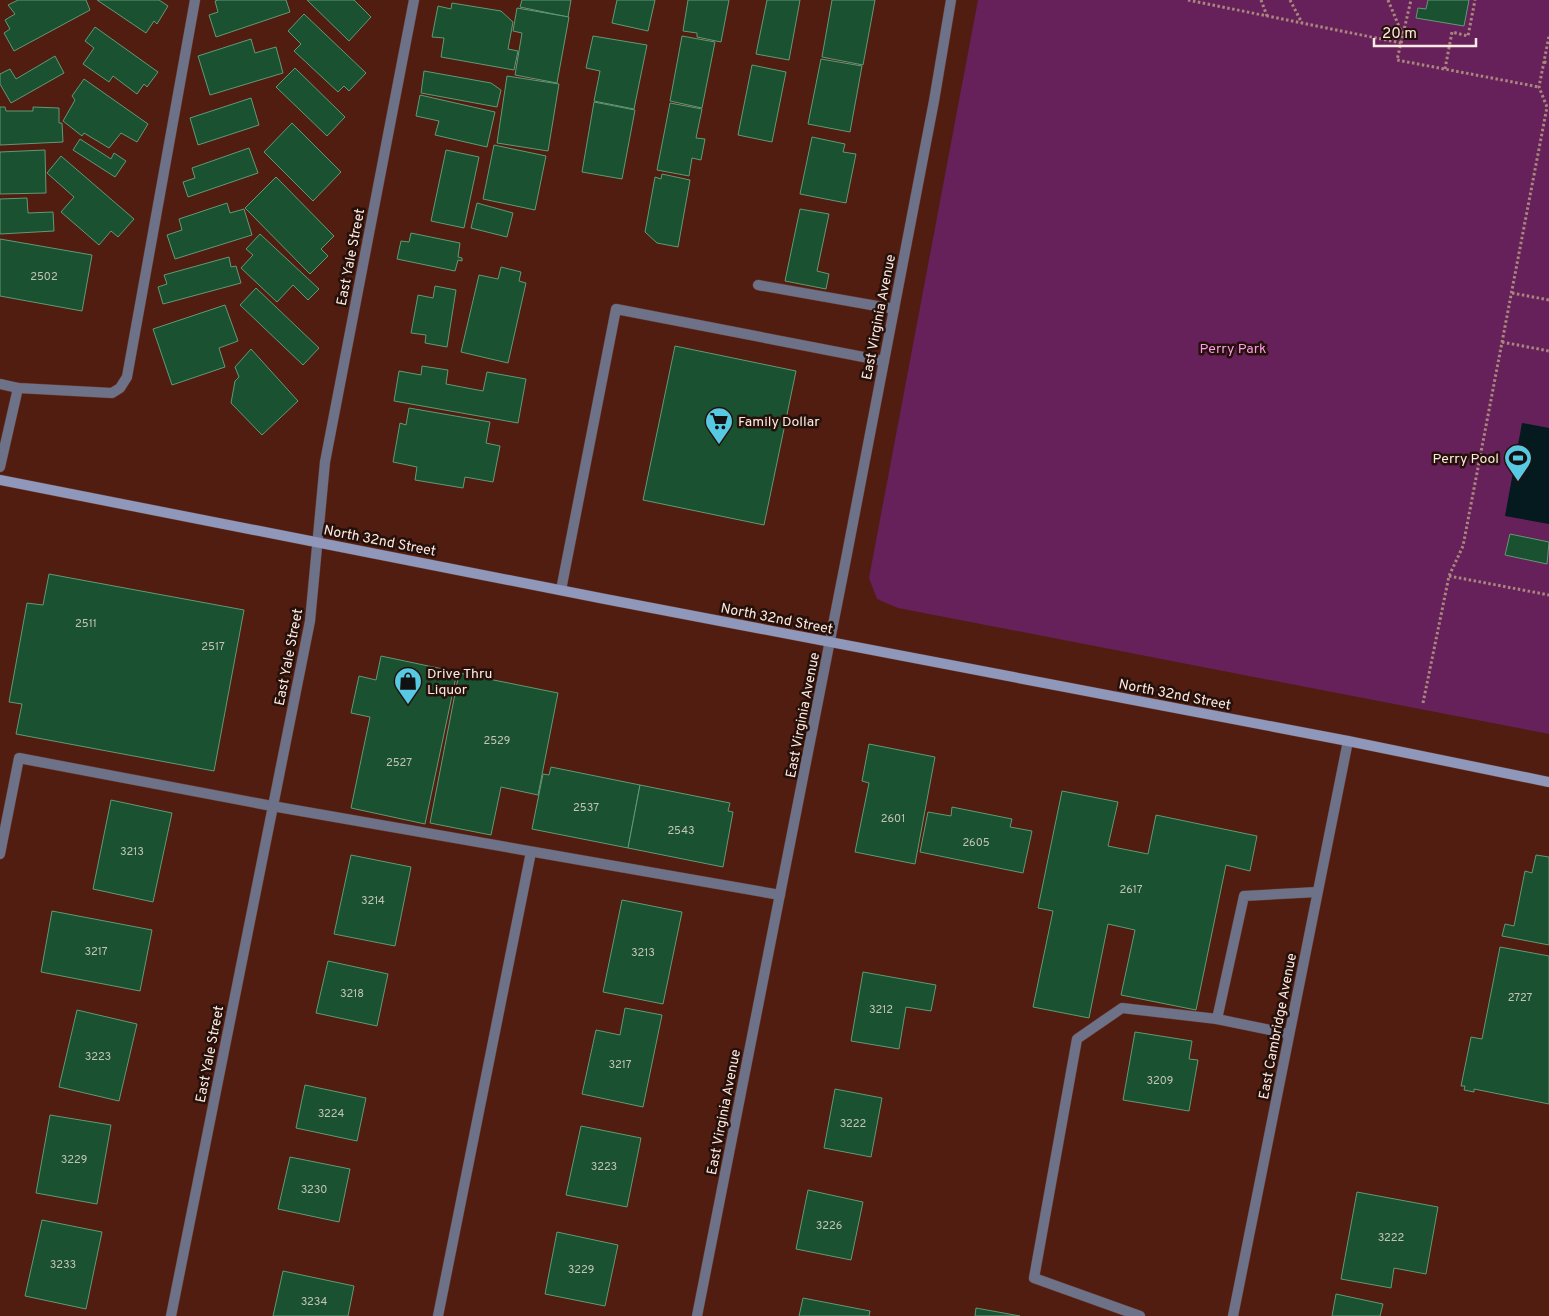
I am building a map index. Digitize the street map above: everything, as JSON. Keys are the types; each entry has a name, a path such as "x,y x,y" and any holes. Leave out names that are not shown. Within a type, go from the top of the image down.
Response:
{"main road":[{"name":"North 32nd Street","path":"0,480 1348,741 1549,782"}],"street":[{"path":"0,384 18,388 112,393 120,388 127,377 195,0"},
{"name":"East Yale Street","path":"171,1316 310,621 325,462 414,0"},
{"name":"East Virginia Avenue","path":"697,1316 830,642 932,111 951,0"},
{"path":"758,285 894,309"},
{"path":"561,590 616,309 884,361"},
{"path":"0,467 18,388"},
{"name":"East Cambridge Avenue","path":"1233,1316 1348,741"},
{"path":"0,854 19,758 272,806 780,895"},
{"path":"438,1316 531,852"},
{"path":"1217,1019 1244,896 1317,892"},
{"path":"1140,1316 1034,1278 1077,1039 1122,1008 1217,1019 1289,1034"}],"path":[{"path":"1188,0 1401,43"},
{"path":"1261,0 1268,16"},
{"path":"1290,0 1302,23"},
{"path":"1388,0 1403,36"},
{"path":"1410,0 1397,60 1539,87"},
{"path":"1445,69 1452,32 1468,36 1475,0"},
{"path":"1423,703 1449,576 1463,546 1512,293 1547,106 1539,87 1549,36"},
{"path":"1544,62 1549,63"},
{"path":"1512,293 1549,300"},
{"path":"1502,342 1549,351"},
{"path":"1449,576 1549,594"}],"green space":[{"name":"Perry Park","path":"978,0 1549,0 1549,734 898,608 877,599 869,578"}],"water":[{"path":"1522,423 1549,428 1549,524 1505,516"}],"building":[{"path":"18,0 86,0 90,10 14,51 4,33 10,29 5,20 15,14 8,5"},
{"path":"97,0 159,0 168,6 157,24 154,21 146,33"},
{"path":"286,0 290,12 216,37 209,15 218,12 215,1"},
{"path":"307,0 354,0 371,17 349,41"},
{"path":"522,0 571,0 568,17 520,7"},
{"path":"617,0 655,0 648,31 612,23"},
{"path":"688,0 729,0 721,42 697,37 697,33 683,31"},
{"path":"767,0 800,0 789,60 756,54"},
{"path":"832,0 875,0 863,65 822,57"},
{"path":"1428,0 1469,0 1464,26 1416,18 1418,8 1426,9"},
{"path":"452,3 501,11 513,22 508,49 518,51 514,70 441,57 444,38 432,37 438,6 451,9"},
{"path":"517,8 569,17 557,83 515,75 522,33 513,31"},
{"path":"304,14 366,73 349,91 344,86 338,92 294,51 301,44 288,31"},
{"path":"95,27 158,72 147,87 144,84 137,94 113,76 109,82 83,64 94,48 85,41"},
{"path":"593,36 647,45 634,109 594,101 600,71 586,68"},
{"path":"682,36 715,42 702,108 670,101"},
{"path":"251,39 255,53 276,47 283,73 210,95 198,56"},
{"path":"55,56 64,73 11,103 0,84 0,74 10,69 16,79"},
{"path":"821,59 862,66 850,132 808,124"},
{"path":"752,65 786,72 772,142 738,135"},
{"path":"295,68 345,117 327,136 276,87"},
{"path":"424,71 491,83 501,90 497,107 421,93"},
{"path":"507,76 559,84 548,151 497,143"},
{"path":"84,79 148,124 137,142 121,133 109,148 84,133 82,136 63,121 75,100 72,96"},
{"path":"420,95 495,112 487,147 435,135 439,121 416,116"},
{"path":"251,98 259,125 198,145 190,118"},
{"path":"594,102 635,110 622,179 582,172"},
{"path":"670,103 702,109 696,138 705,139 701,160 692,158 689,176 657,170"},
{"path":"0,107 5,107 6,111 33,111 33,107 59,108 59,123 62,123 63,142 0,145"},
{"path":"292,123 341,172 313,201 264,152"},
{"path":"812,137 845,144 843,152 856,154 846,203 800,194"},
{"path":"80,139 111,159 114,153 126,161 115,177 73,150"},
{"path":"494,145 546,156 535,210 483,199"},
{"path":"249,148 258,173 188,197 183,182 195,178 192,168"},
{"path":"45,150 46,193 0,194 0,152"},
{"path":"446,150 479,157 464,228 431,221"},
{"path":"61,156 134,219 118,237 111,231 99,245 61,212 74,197 47,173"},
{"path":"662,174 690,180 678,247 657,243 645,232 655,177 661,179"},
{"path":"276,177 334,236 321,249 328,256 310,274 245,208"},
{"path":"27,198 28,213 53,212 54,231 0,234 0,199"},
{"path":"227,203 230,213 244,209 252,235 175,259 167,235 182,230 179,219"},
{"path":"477,203 513,213 507,237 471,228"},
{"path":"800,209 829,214 817,271 829,274 826,289 785,281"},
{"path":"411,233 460,243 458,257 462,258 462,261 458,260 455,271 397,259 401,241 409,242"},
{"path":"260,234 319,289 308,300 293,285 277,302 241,268 253,255 246,249"},
{"path":"0,239 92,255 82,311 0,296"},
{"path":"229,257 231,267 236,266 241,283 163,304 158,287 167,284 164,275"},
{"path":"501,267 521,272 519,281 526,283 508,363 461,352 479,275 498,279"},
{"path":"435,286 456,290 447,347 425,343 426,335 411,333 418,295 433,298"},
{"path":"256,288 319,348 303,365 240,305"},
{"path":"225,305 238,341 219,348 225,367 172,385 153,329"},
{"path":"675,346 796,371 764,525 643,500"},
{"path":"251,349 298,401 262,435 231,403 235,381 239,377 235,367"},
{"path":"422,366 448,370 446,384 483,391 487,372 526,379 518,423 394,401 399,371 421,375"},
{"path":"409,408 490,422 486,443 500,446 493,482 465,477 463,488 415,480 417,467 393,462 400,423 406,425"},
{"path":"1510,534 1549,542 1547,564 1505,555"},
{"path":"49,574 244,610 214,771 16,734 22,704 9,702 27,603 43,605"},
{"path":"381,656 457,672 425,824 351,808 370,717 351,713 359,676 376,680"},
{"path":"459,673 558,693 538,795 501,787 491,835 430,823"},
{"path":"869,744 935,757 915,864 855,852 869,783 862,781"},
{"path":"551,767 640,785 628,848 532,829 543,774 549,775"},
{"path":"640,785 730,803 728,811 733,812 723,867 628,848"},
{"path":"1062,791 1118,802 1108,846 1148,854 1156,815 1257,836 1250,871 1226,865 1196,1010 1121,995 1135,930 1108,924 1089,1018 1033,1007 1053,911 1038,908"},
{"path":"111,800 172,813 153,902 93,889"},
{"path":"952,807 1012,819 1010,827 1032,831 1023,873 920,852 928,812 951,816"},
{"path":"351,855 411,867 395,946 334,934"},
{"path":"1536,855 1549,857 1549,945 1502,936 1505,924 1514,926 1525,871 1532,873"},
{"path":"622,900 682,912 663,1004 603,992"},
{"path":"52,911 152,930 140,991 41,972"},
{"path":"1500,947 1549,956 1549,1104 1474,1089 1474,1092 1464,1090 1465,1086 1461,1086 1471,1037 1482,1039"},
{"path":"328,961 388,974 377,1026 316,1013"},
{"path":"863,972 936,985 931,1011 906,1007 899,1049 851,1041"},
{"path":"625,1008 662,1015 643,1107 582,1094 596,1030 620,1035"},
{"path":"77,1010 137,1024 119,1101 59,1087"},
{"path":"1135,1032 1192,1041 1189,1059 1198,1060 1189,1111 1123,1100"},
{"path":"305,1085 366,1098 357,1141 296,1128"},
{"path":"835,1089 882,1098 871,1157 824,1148"},
{"path":"50,1115 111,1125 97,1204 36,1193"},
{"path":"581,1126 641,1138 627,1207 566,1195"},
{"path":"290,1157 350,1169 339,1222 278,1209"},
{"path":"808,1190 863,1202 851,1260 796,1249"},
{"path":"1357,1192 1438,1207 1426,1274 1394,1268 1391,1288 1341,1279"},
{"path":"42,1220 102,1232 86,1309 25,1296"},
{"path":"557,1232 618,1245 605,1306 545,1294"},
{"path":"283,1271 354,1286 348,1316 273,1316"},
{"path":"1336,1294 1383,1304 1380,1316 1332,1316"},
{"path":"803,1298 870,1311 869,1316 799,1316"},
{"path":"976,1308 1020,1316 975,1316"}],"place":[{"name":"Family Dollar","path":"719,445"},
{"name":"Perry Pool","path":"1518,482"},
{"name":"Drive Thru Liquor","path":"408,705"}]}
